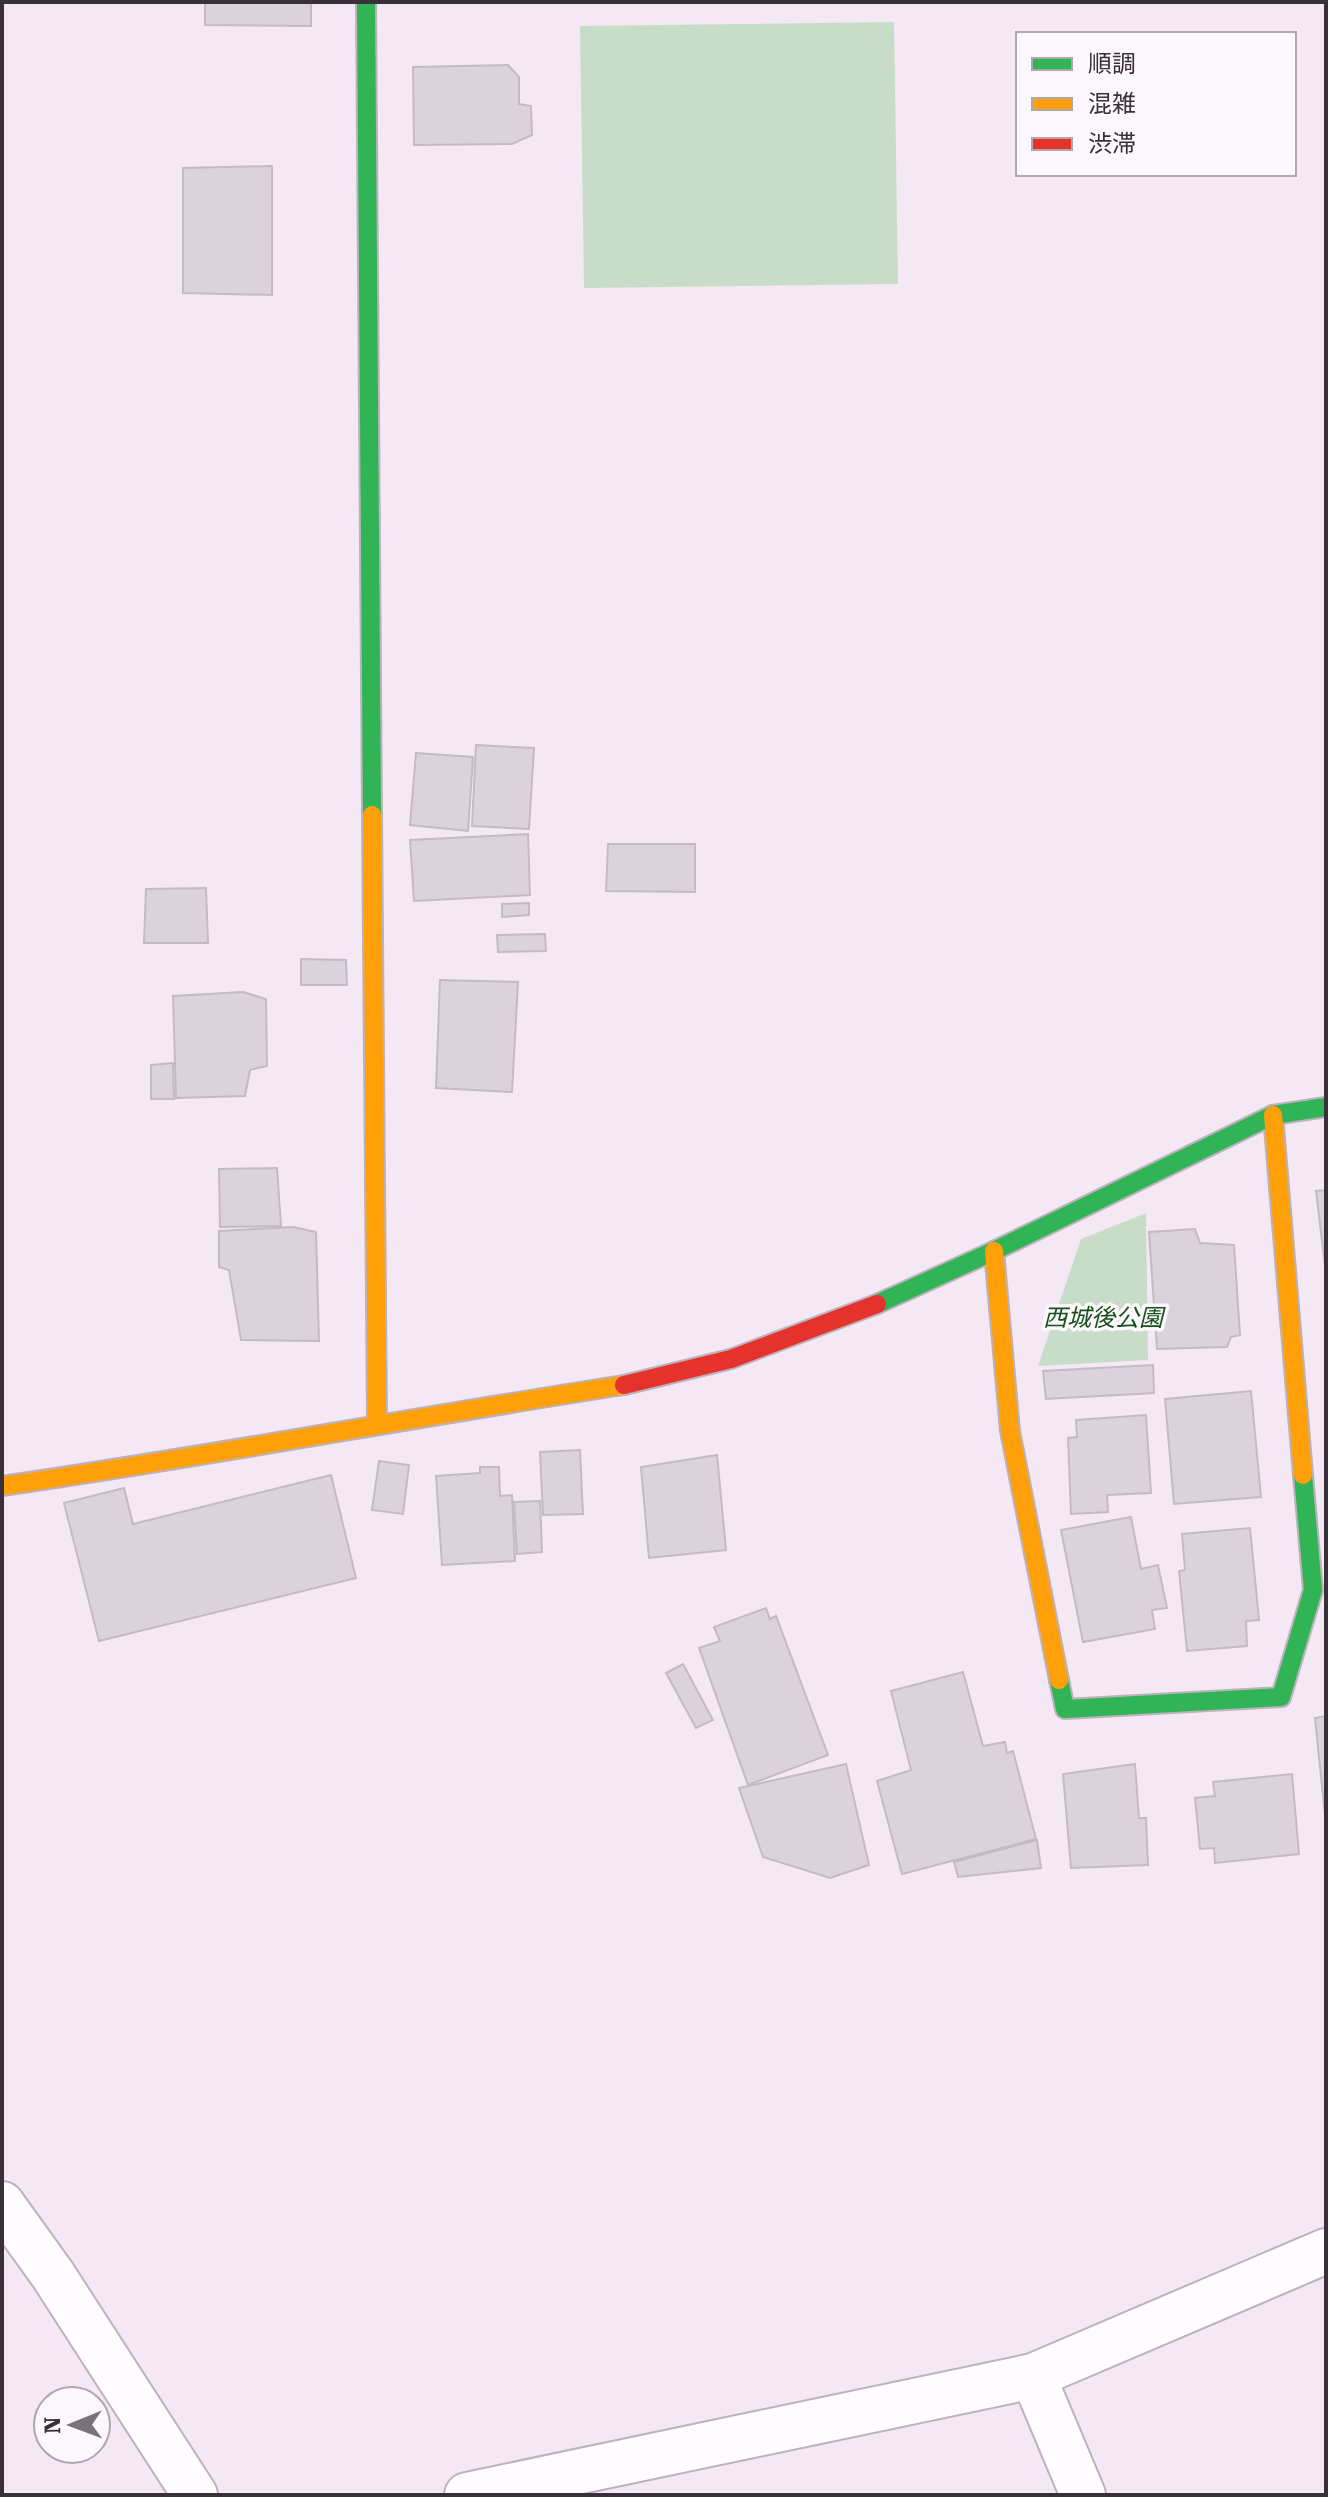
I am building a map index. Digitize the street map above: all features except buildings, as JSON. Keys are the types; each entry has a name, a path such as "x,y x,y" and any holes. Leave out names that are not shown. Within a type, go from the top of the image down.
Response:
{"street":[{"path":"366,2 377,1423"},
{"path":"2,1486 203,1457 377,1423 661,1379 798,1335 994,1251 1273,1115 1326,1107"},
{"path":"994,1251 1010,1431 1065,1709 1281,1697 1313,1590 1273,1115"},
{"path":"2,2204 53,2275 195,2495"},
{"path":"467,2495 1033,2376 1326,2251"},
{"path":"1033,2376 1083,2495"}],"green space":[{"path":"894,22 898,284 584,288 580,26"},
{"name":"西城後公園","path":"1146,1213 1148,1360 1038,1366 1081,1239"}],"traffic: fast":[{"path":"366,2 372,815"},
{"path":"877,1304 994,1251 1273,1115 1326,1107"},
{"path":"1059,1680 1065,1709 1281,1697 1313,1590 1303,1475"}],"traffic: slow":[{"path":"372,815 377,1423"},
{"path":"1273,1115 1303,1475"},
{"path":"994,1251 1010,1431 1059,1680"},
{"path":"2,1486 624,1385"}],"traffic: jam":[{"path":"624,1385 731,1359 877,1304"}]}
